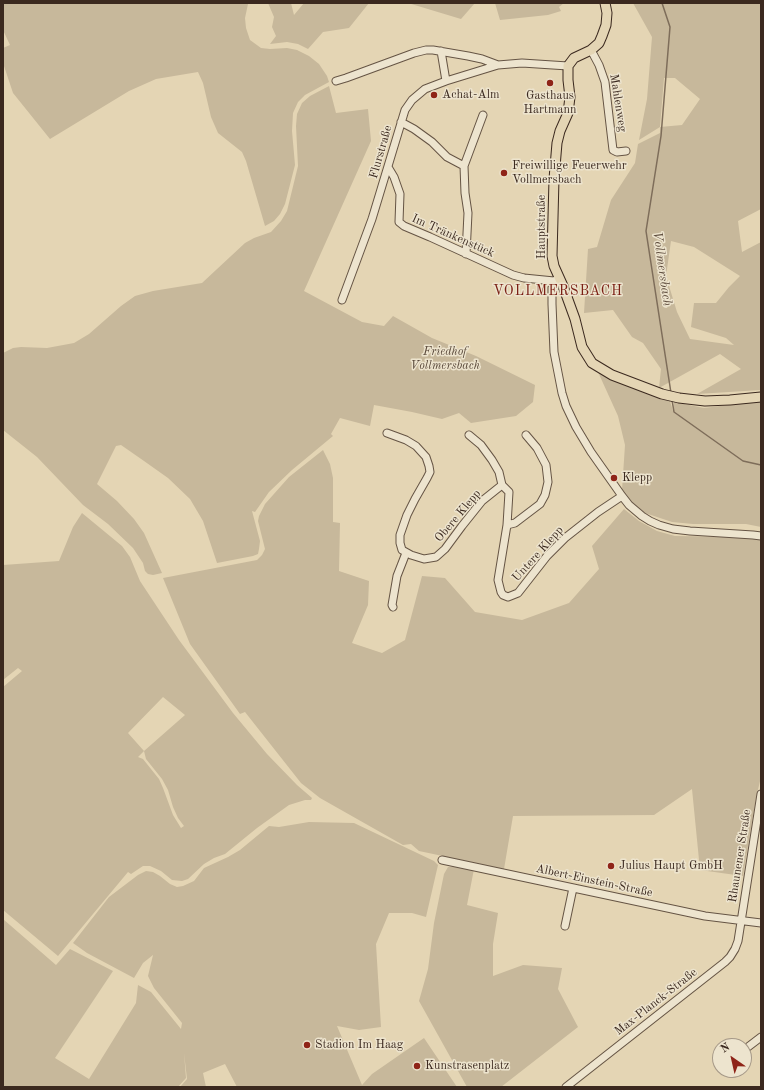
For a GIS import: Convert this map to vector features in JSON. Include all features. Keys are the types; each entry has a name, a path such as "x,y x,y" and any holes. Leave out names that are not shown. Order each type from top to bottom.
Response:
{"main road":[{"path":"568,66 574,58 590,50 599,43 606,25 607,13 605,3"},
{"name":"Hauptstraße","path":"557,279 552,256 553,194 557,143 560,131 568,113 570,97 568,66"},
{"path":"557,279 575,319 582,347 592,363 612,375 662,394 679,398 705,401 761,397"}],"street":[{"path":"336,81 426,50 468,56 498,65 522,63 568,66"},
{"name":"Mahlenweg","path":"590,50 599,65 605,82 613,150 617,152 626,151"},
{"path":"440,51 446,81"},
{"name":"Flurstraße","path":"342,300 372,219 405,110 412,100 425,89 498,65"},
{"path":"466,254 468,213 465,193 464,166 483,115"},
{"path":"401,122 432,142 448,157 464,166"},
{"name":"Im Tränkenstück","path":"388,167 394,177 400,194 399,222 404,226 513,275 524,278 557,279"},
{"name":"Hauptstraße","path":"557,279 552,288 554,352 562,393 576,428 622,496 632,508 642,516 659,525 673,529 690,531 761,536"},
{"path":"386,433 406,440 416,446 426,457 430,466 428,478 410,509 400,535 402,550 406,553 397,576 392,605 393,607"},
{"name":"Untere Klepp","path":"470,435 481,445 492,460 502,485 509,492 507,524 498,580 503,596 508,597 518,593 547,556 565,538 585,521 622,496"},
{"path":"507,524 515,523 540,504 545,495 548,482 546,465 537,448 526,435"},
{"name":"Obere Klepp","path":"406,553 424,559 436,557 445,548 482,501 502,485"},
{"name":"Rhaunener Straße","path":"741,921 761,794"},
{"name":"Albert-Einstein-Straße","path":"442,860 705,916 761,924"},
{"path":"565,926 573,888"},
{"name":"Max-Planck-Straße","path":"566,1087 725,962 735,949 738,941 741,921"},
{"path":"752,1044 761,1038"}],"green space":[{"path":"3,3 248,4 245,18 246,28 250,40 261,48 287,48 297,50 309,56 319,64 329,82 305,95 298,102 293,113 292,131 295,165 285,204 280,214 274,221 265,226 246,161 242,152 218,133 211,117 203,83 198,72 156,79 129,91 50,139 13,93 3,63 3,48 10,45 3,30"},
{"path":"268,3 291,3 294,15 304,3 369,3 349,28 323,32 308,49 298,44 287,42 270,44 276,36 272,27 274,17"},
{"path":"408,3 475,3 461,19"},
{"path":"495,3 564,3 559,7 561,11 548,15 500,20"},
{"path":"633,3 761,3 761,209 738,221 742,252 761,242 761,390 697,394 741,369 720,354 659,388 661,369 643,343 632,337 613,310 584,313 588,249 597,247 611,200 635,163 638,144 660,133 660,127 639,140 647,99 652,37","holes":["664,78 675,78 700,99 682,125 660,127","671,241 694,247 740,276 716,303 694,303 691,327 726,338 734,345 690,339 677,312 666,276"]},
{"name":"Friedhof Vollmersbach","path":"329,86 336,113 368,109 371,141 304,291 362,322 384,326 393,316 432,338 476,356 535,385 533,402 516,416 471,423 459,413 442,419 374,405 370,426 340,418 331,434 333,436 292,470 269,492 255,512 252,511 260,541 258,554 217,563 203,521 190,499 168,478 121,445 116,446 97,484 117,501 134,519 144,533 162,573 153,575 148,574 133,548 108,524 83,505 37,457 3,430 3,353 13,348 47,348 74,343 89,334 121,306 135,296 153,291 202,283 245,243 271,232 281,221 287,211 298,166 296,126 297,114 302,103 310,96"},
{"path":"598,372 615,381 670,401 673,411 674,402 704,408 761,401 761,527 746,524 693,524 672,522 645,513 633,504 622,490 625,445 618,416"},
{"path":"323,450 330,464 333,478 333,522 340,523 339,571 369,581 368,605 352,643 382,653 405,640 422,576 445,578 475,612 522,620 569,603 599,569 592,546 624,509 639,521 657,531 675,536 753,537 761,539 761,777 743,876 700,870 692,789 654,815 513,816 504,869 419,851 411,844 403,845 320,798 301,783 245,712 240,714 190,644 163,578 257,560 265,549 258,521 265,504 289,477"},
{"path":"82,513 122,546 130,557 140,581 179,640 233,713 267,754 312,798 311,800 305,800 289,805 225,854 204,864 188,879 182,881 172,880 161,871 150,866 143,866 131,874 128,872 58,956 3,910 3,687 22,671 18,668 3,680 3,565 59,561 73,527","holes":["163,697 185,715 144,751 128,733","144,751 146,759 162,779 168,790 173,807 184,826 181,828 173,815 159,779 143,759 138,757"]},
{"path":"309,822 354,823 434,861 438,865 426,917 412,913 389,913 376,944 381,1027 359,1030 337,1026 362,1085 372,1074 424,1038 457,1087 237,1087 225,1064 203,1073 206,1087 180,1087 187,1079 184,1053 186,1078 178,1087 3,1087 3,919 56,965 70,949 113,971 55,1058 89,1079 136,1003 138,985 151,992 181,1029 182,1023 154,988 148,976 153,955 143,963 134,978 87,953 73,943 109,897 138,875 146,871 153,872 177,887 183,886 194,881 204,868 240,850 269,826 279,827"},
{"path":"458,866 474,869 467,905 498,913 493,944 493,976 523,965 562,968 558,989 578,1027 501,1087 467,1087 419,1001 428,969 434,923 444,874 448,867"}],"waterway":[{"name":"Vollmersbach","path":"662,3 670,27 661,136 646,231 671,393"},
{"name":"Vollmersbach","path":"672,400 674,412 743,461 761,465"}],"place":[{"name":"Gasthaus Hartmann","path":"550,83"},
{"name":"Achat-Alm","path":"434,95"},
{"name":"Freiwillige Feuerwehr Vollmersbach","path":"504,173"},
{"name":"Klepp","path":"614,478"},
{"name":"Julius Haupt GmbH","path":"611,866"},
{"name":"Stadion Im Haag","path":"307,1045"},
{"name":"Kunstrasenplatz","path":"417,1066"}],"district":[{"name":"VOLLMERSBACH","path":"558,291"}]}
